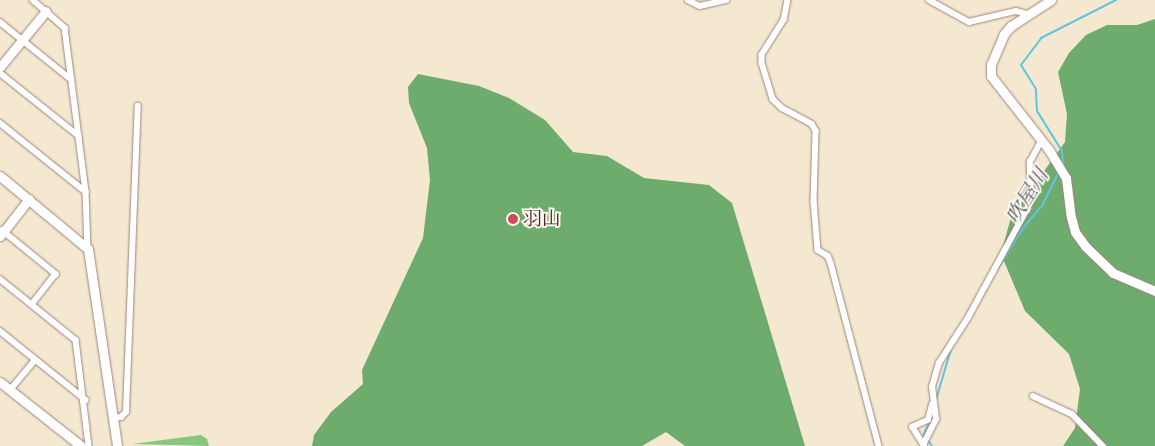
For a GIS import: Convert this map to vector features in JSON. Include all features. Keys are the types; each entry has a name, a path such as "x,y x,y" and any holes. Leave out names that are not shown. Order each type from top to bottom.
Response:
{"street":[{"path":"32,0 64,24 86,192 88,249 117,446"},
{"path":"688,0 700,6 726,0"},
{"path":"788,0 784,20 762,55 762,63 773,99 782,108 812,124 816,131 814,201 818,250 828,256 831,263 879,446"},
{"path":"929,0 968,22 1016,11 1027,14"},
{"path":"1051,0 1027,14 1004,34 990,71 1011,105 1041,141 1066,178 1071,218 1076,232 1085,246 1113,273 1155,291"},
{"path":"0,67 46,11"},
{"path":"0,22 72,80"},
{"path":"0,73 79,136"},
{"path":"112,418 121,417 126,412 138,106"},
{"path":"0,123 86,192"},
{"path":"924,445 936,419 932,388 939,363 969,316 997,258 1026,211 1031,200 1030,162 1041,141"},
{"path":"0,176 88,249"},
{"path":"29,199 1,232 56,274 32,305"},
{"path":"0,279 76,340 86,400 89,446"},
{"path":"0,331 86,400"},
{"path":"10,390 35,360"},
{"path":"0,382 81,446"},
{"path":"1033,396 1072,414 1103,446"},
{"path":"924,445 912,427 928,420 932,405"}],"green space":[{"path":"1155,19 1155,446 1063,446 1075,428 1080,389 1069,354 1025,311 1001,254 1011,217 1065,142 1067,114 1058,72 1069,53 1086,35 1107,25 1137,25"},
{"path":"418,74 479,86 509,98 545,120 573,152 607,156 644,178 709,185 732,203 805,446 685,446 666,432 642,446 312,446 314,435 331,412 363,384 362,370 423,238 430,180 427,148 409,103 408,87"},
{"path":"201,435 207,439 209,446 132,444"}],"waterway":[{"name":"吹屋川","path":"1063,165 1062,151 1037,111 1036,89 1021,65 1041,38 1116,0"},
{"name":"吹屋川","path":"997,270 1024,227 1043,204 1059,171"},
{"name":"吹屋川","path":"962,331 986,290"},
{"name":"吹屋川","path":"936,400 951,349"},
{"name":"吹屋川","path":"932,446 924,434 933,414"}],"place":[{"name":"羽山","path":"513,219"}]}
